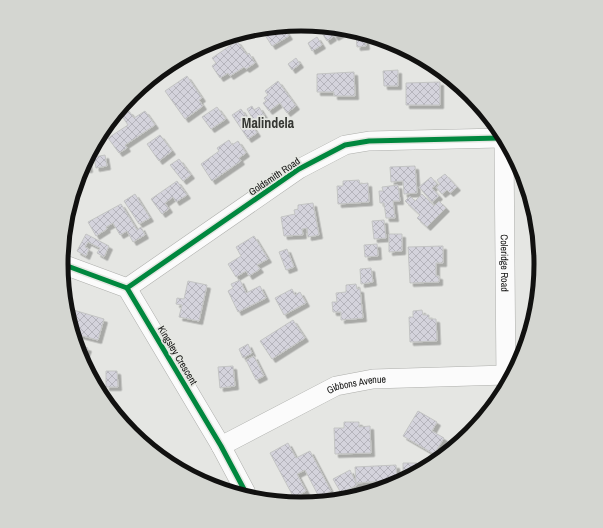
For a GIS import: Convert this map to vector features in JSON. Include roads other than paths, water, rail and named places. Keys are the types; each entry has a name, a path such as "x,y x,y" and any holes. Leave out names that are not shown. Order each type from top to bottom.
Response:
{"street":[{"name":"Goldsmith Road","path":"127,288 299,169 345,145 369,141 497,138"},
{"name":"Coleridge Road","path":"504,150 506,375"},
{"path":"68,266 127,288"},
{"name":"Kingsley Crescent","path":"127,288 221,446 244,490"},
{"name":"Gibbons Avenue","path":"221,446 336,386 373,379 504,378"}],"district":[{"name":"Malindela","path":"268,123"}]}
